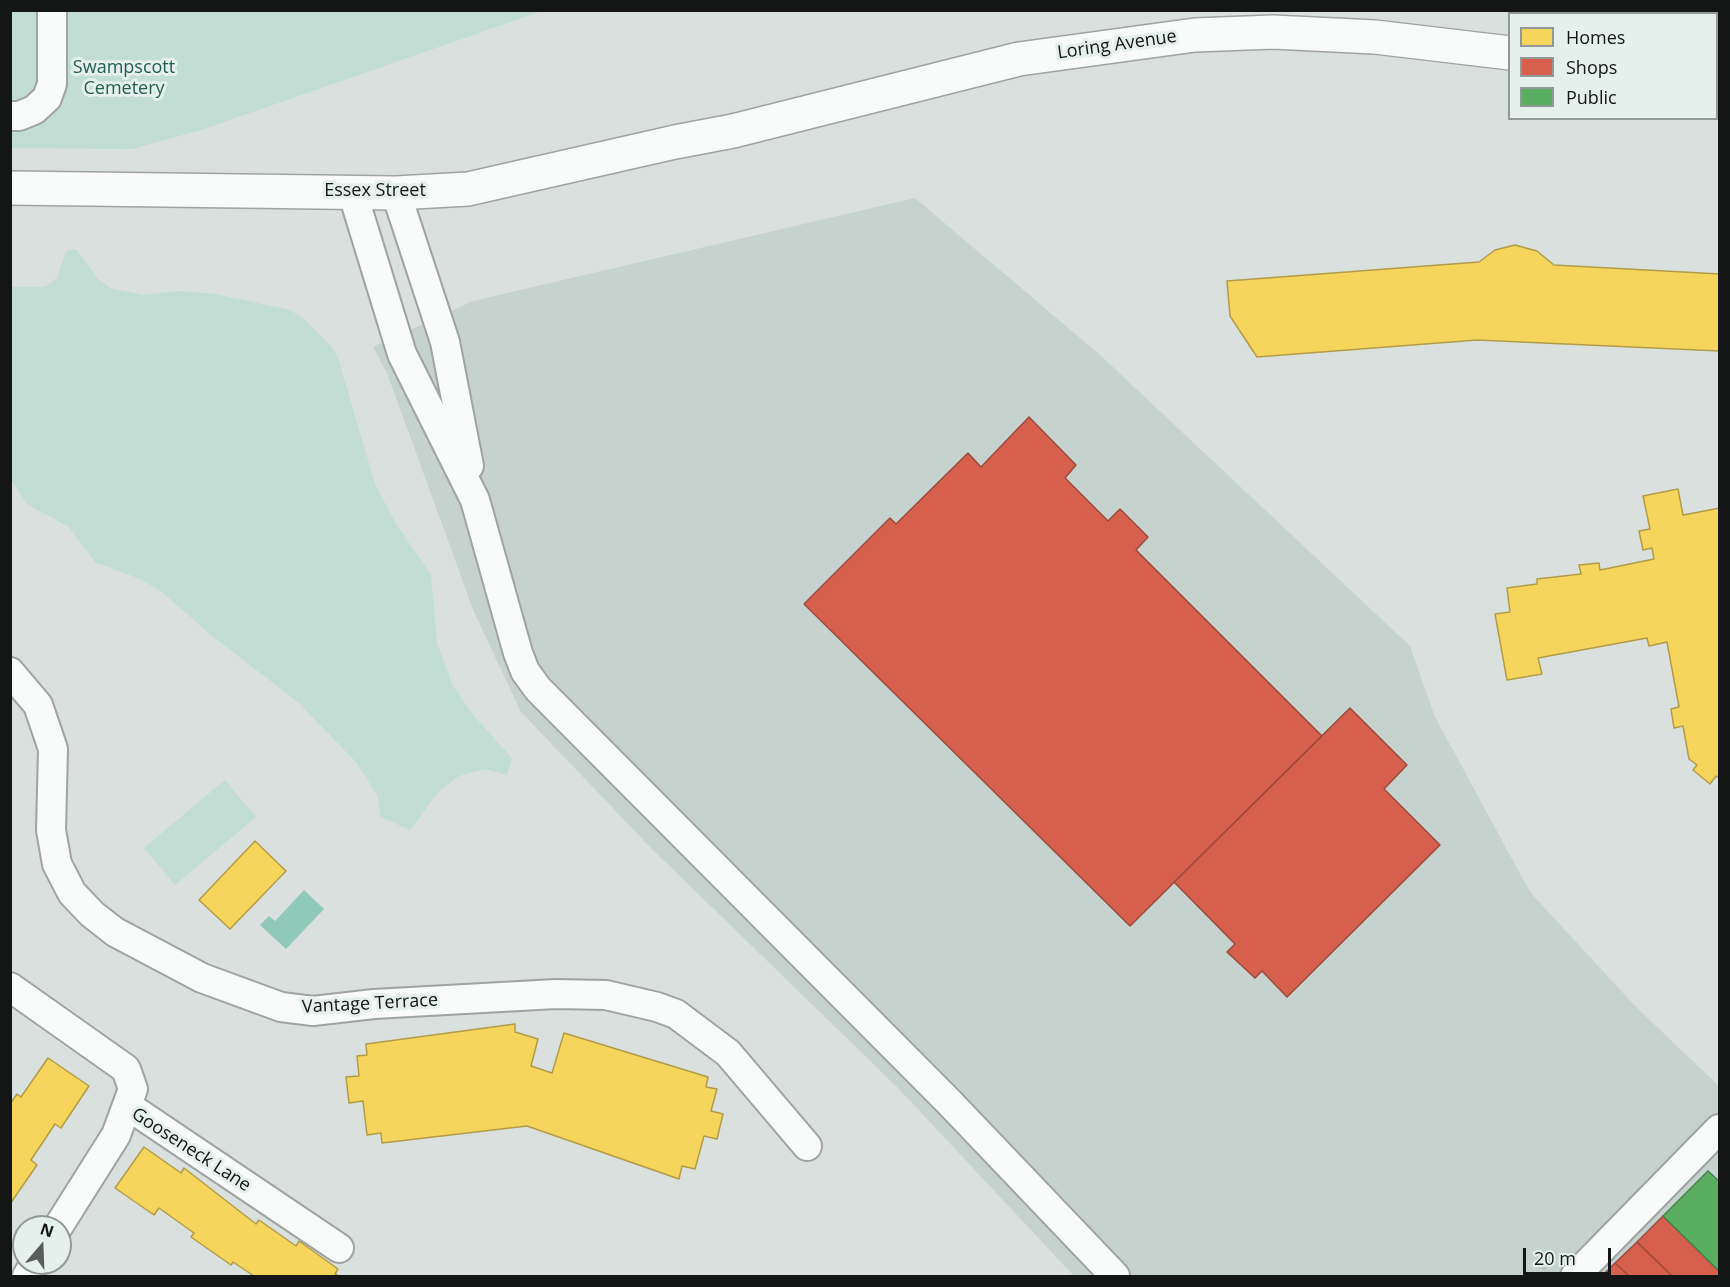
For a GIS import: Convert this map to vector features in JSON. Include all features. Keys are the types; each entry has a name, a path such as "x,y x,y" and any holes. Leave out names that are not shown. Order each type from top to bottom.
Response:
{"main road":[{"name":"Loring Avenue","path":"733,131 1019,59 1195,35 1273,33 1364,36 1508,53"},
{"name":"Essex Street","path":"10,188 396,193 468,189 733,131"}],"street":[{"path":"10,116 19,116 34,110 47,98 52,84 52,10"},
{"path":"352,191 402,354 475,500"},
{"path":"396,193 445,342 475,500 525,671 538,688 948,1101 1115,1276"},
{"name":"Vantage Terrace","path":"10,672 38,705 53,749 51,830 57,864 72,893 92,915 115,932 202,978 281,1007 313,1011 374,1004 556,994 606,995 657,1007 676,1014 728,1053 807,1146"},
{"path":"10,987 126,1069 133,1089 128,1106"},
{"name":"Gooseneck Lane","path":"66,1215 116,1135 128,1106 339,1248"},
{"path":"1575,1276 1719,1130"},
{"path":"1590,1276 1704,1159 1719,1159"}],"path":[{"path":"1534,1253 1549,1276"}],"shaded area":[{"path":"915,198 1099,354 1410,646 1435,717 1530,892 1636,1007 1719,1086 1719,1276 1074,1276 898,1088 652,849 521,712 474,612 387,373 373,347 473,301"},
{"path":"304,890 324,909 286,949 260,925 269,916 275,921"}],"green space":[{"name":"Swampscott Cemetery","path":"11,11 542,11 201,130 132,149 11,148"},
{"path":"76,249 98,279 110,288 143,295 179,291 215,294 290,310 304,319 331,346 338,358 375,484 396,524 431,575 437,643 453,686 473,715 512,758 507,775 485,769 459,776 439,791 410,830 381,817 377,795 356,762 299,703 211,635 162,592 140,579 95,562 69,527 27,504 11,479 11,287 44,287 57,278 66,251"},
{"path":"225,780 256,817 175,885 144,848"}],"building: Homes":[{"path":"1515,245 1537,251 1554,265 1720,274 1720,351 1477,340 1257,357 1230,316 1227,281 1479,262 1495,250"},
{"path":"1678,489 1683,515 1720,508 1720,779 1716,776 1710,784 1693,770 1697,765 1689,759 1683,726 1674,728 1671,709 1679,707 1667,642 1649,646 1647,638 1538,658 1542,674 1507,680 1495,614 1510,612 1507,588 1537,584 1537,579 1581,574 1579,565 1599,563 1600,570 1654,559 1652,548 1643,550 1639,531 1650,529 1643,496"},
{"path":"255,841 286,871 230,929 199,900"},
{"path":"515,1024 515,1032 538,1039 531,1066 552,1073 564,1033 708,1077 706,1087 717,1089 711,1111 723,1114 717,1139 704,1136 695,1169 682,1166 679,1179 527,1126 382,1143 381,1133 367,1135 363,1101 349,1103 346,1077 359,1076 357,1056 367,1055 366,1044"},
{"path":"48,1058 89,1086 61,1128 55,1124 31,1160 37,1165 10,1204 10,1104 17,1094 21,1097"},
{"path":"144,1147 181,1173 184,1168 256,1224 259,1220 296,1246 299,1241 338,1269 335,1274 339,1276 254,1276 233,1262 231,1265 191,1237 194,1233 159,1208 154,1215 115,1188"}],"building: Shops":[{"path":"1029,417 1076,465 1065,478 1108,521 1120,509 1148,537 1136,550 1322,736 1130,926 804,604 890,518 896,524 968,453 981,467"},
{"path":"1350,708 1407,765 1384,789 1440,845 1287,997 1262,971 1255,978 1227,952 1235,944 1174,882"},
{"path":"1663,1216 1720,1272 1720,1276 1672,1276 1637,1242"},
{"path":"1637,1242 1672,1276 1629,1276 1615,1263"},
{"path":"1615,1263 1629,1276 1602,1276"}],"building: Public":[{"path":"1708,1171 1720,1182 1720,1272 1663,1216"}]}
